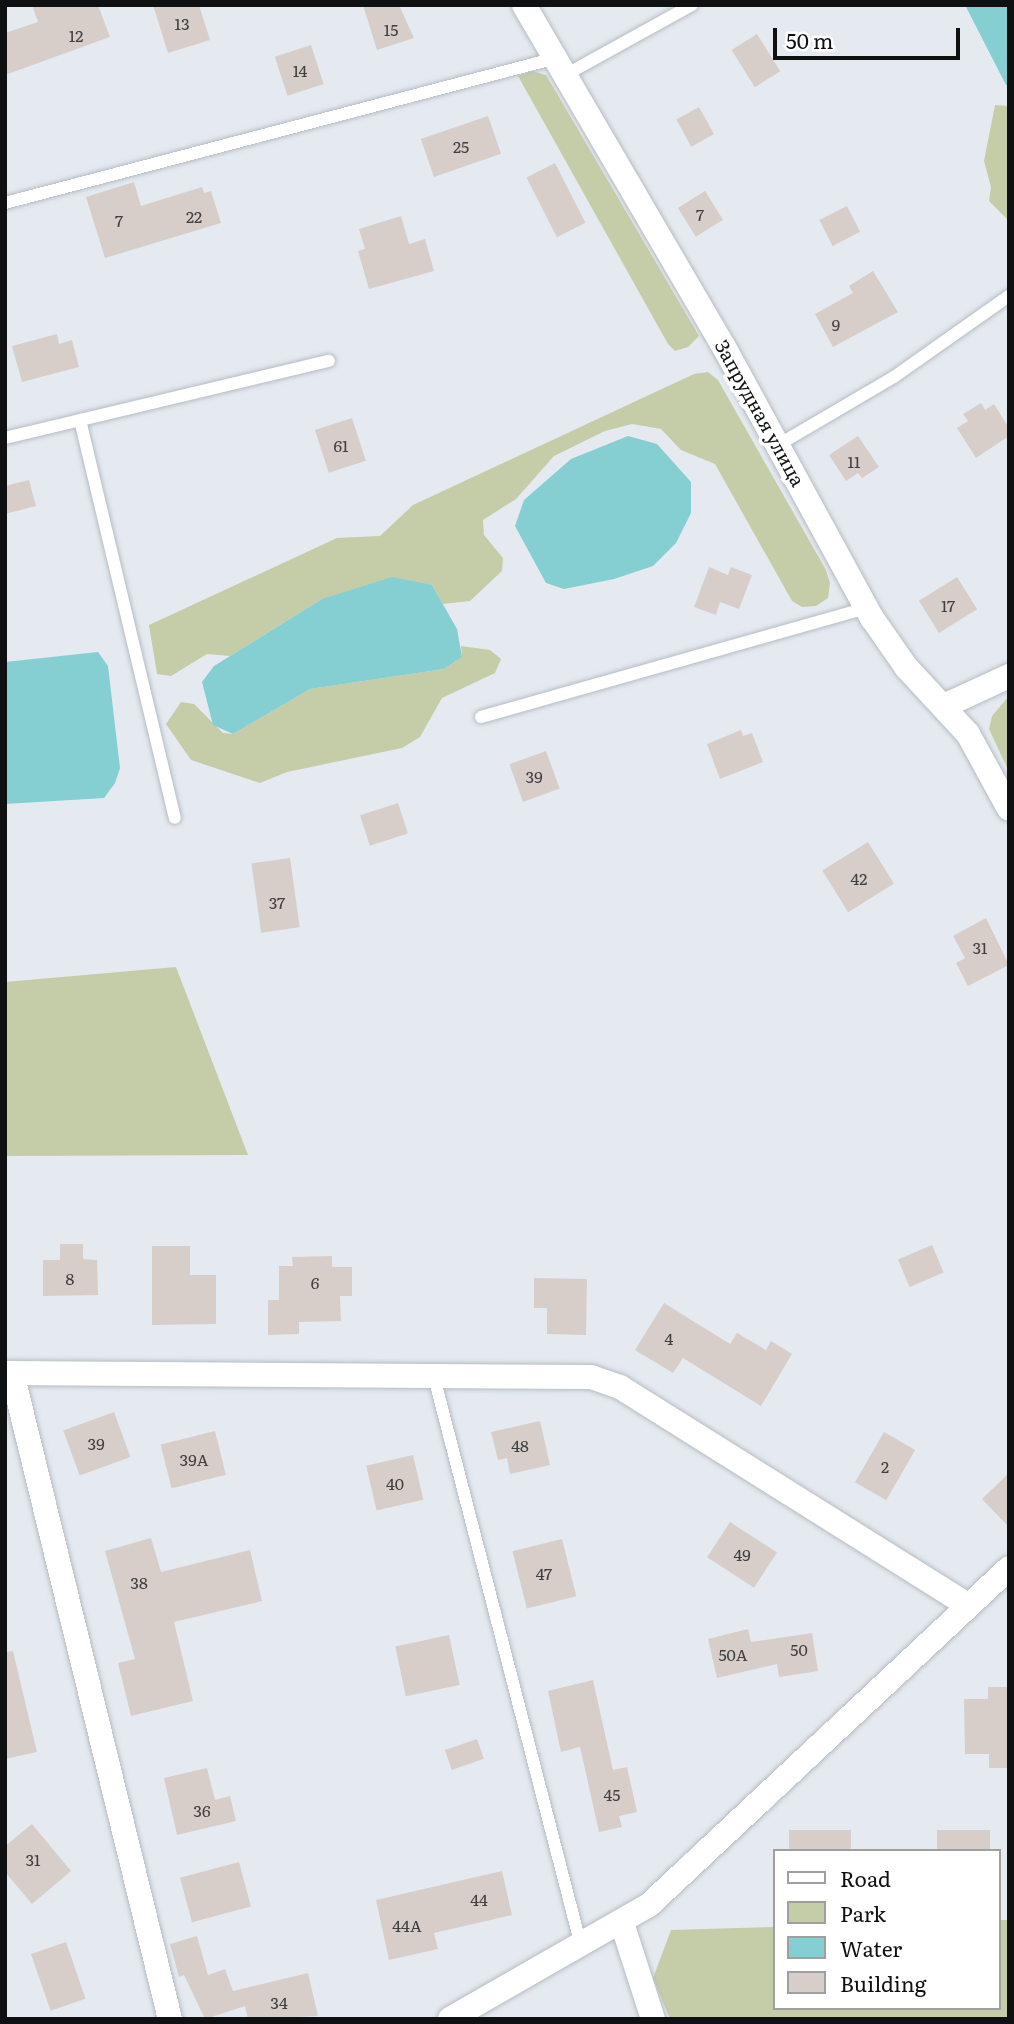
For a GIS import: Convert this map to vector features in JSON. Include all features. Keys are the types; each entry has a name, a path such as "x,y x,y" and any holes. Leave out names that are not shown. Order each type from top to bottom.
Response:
{"street":[{"name":"Запрудная улица","path":"524,5 778,445 867,608 906,667 968,734 1009,809"},
{"path":"944,706 1009,676"},
{"path":"170,2019 9,1373 591,1377 620,1387 967,1605"},
{"path":"450,2019 649,1906 1009,1568"},
{"path":"622,1923 653,2019"}],"lane":[{"path":"5,203 561,67 692,5"},
{"path":"778,445 894,377 1009,296"},
{"path":"5,438 329,361"},
{"path":"80,420 175,818"},
{"path":"481,718 867,608"},
{"path":"434,1377 581,1947"}],"green space":[{"path":"532,71 546,75 699,336 688,347 675,351 668,344 518,76"},
{"path":"995,105 1009,106 1009,221 989,201 991,187 984,161"},
{"path":"708,372 718,380 826,570 830,583 828,598 816,606 802,607 792,601 715,464 681,450 661,429 632,424 605,431 554,456 516,499 483,520 484,535 503,558 502,571 470,601 443,604 432,585 322,599 230,656 207,654 171,676 157,674 149,625 337,538 380,536 413,505 694,374"},
{"path":"461,646 490,650 501,659 495,673 442,698 420,737 402,748 287,772 260,783 191,760 166,724 181,702 194,704 223,733 233,734 310,689 444,669 462,657"},
{"path":"1009,696 1009,772 989,729 992,716"},
{"path":"176,967 248,1155 5,1156 5,982"},
{"path":"1000,1920 1009,1920 1009,2019 670,2019 653,1978 671,1930 772,1927 772,2010 1000,2010"}],"water":[{"path":"965,5 1009,5 1009,87 1006,85"},
{"path":"628,436 657,444 691,482 691,513 676,543 653,566 614,579 564,589 546,583 515,526 524,500 571,459"},
{"path":"392,577 432,585 457,629 462,657 444,669 310,689 233,734 213,725 202,682 214,666 322,599"},
{"path":"98,652 108,666 120,768 115,783 104,798 5,804 5,662"}],"building":[{"path":"32,5 98,5 110,37 5,75 5,33 38,22"},
{"path":"153,5 199,5 210,40 168,53"},
{"path":"363,5 399,5 414,38 377,50"},
{"path":"757,34 780,71 755,87 732,50"},
{"path":"311,45 324,84 288,96 275,57"},
{"path":"699,107 714,134 691,147 676,120"},
{"path":"488,116 501,154 434,177 421,139"},
{"path":"555,163 585,223 557,237 526,178"},
{"path":"134,182 141,206 202,187 204,193 211,191 221,223 105,258 86,197"},
{"path":"705,191 723,220 696,237 678,208"},
{"path":"847,206 860,232 833,246 819,220"},
{"path":"401,216 409,244 425,239 434,271 369,289 358,251 365,249 359,229"},
{"path":"873,271 898,312 833,347 815,314 853,293 849,286"},
{"path":"57,334 59,344 72,340 79,367 22,382 12,346"},
{"path":"981,403 985,410 994,404 1009,428 1009,436 976,458 957,428 968,421 963,414"},
{"path":"352,418 366,461 329,473 315,430"},
{"path":"858,436 879,467 862,478 858,473 846,481 829,455"},
{"path":"29,480 36,506 5,514 5,486"},
{"path":"709,567 728,575 731,567 752,575 739,609 720,602 716,615 694,607"},
{"path":"957,577 977,609 939,633 919,601"},
{"path":"741,730 743,736 752,733 763,762 720,779 707,744"},
{"path":"546,751 560,789 523,802 509,764"},
{"path":"398,803 408,833 370,846 360,815"},
{"path":"868,842 894,884 848,912 822,871"},
{"path":"290,858 300,927 261,933 251,863"},
{"path":"986,918 1009,965 968,986 956,963 965,958 953,936"},
{"path":"60,1244 83,1244 83,1259 97,1260 98,1295 43,1296 43,1260 60,1260"},
{"path":"932,1245 944,1273 910,1287 898,1259"},
{"path":"152,1246 190,1246 190,1275 216,1275 216,1324 152,1325"},
{"path":"332,1256 332,1267 352,1267 352,1296 340,1296 341,1321 299,1322 299,1334 268,1335 268,1300 279,1300 279,1266 293,1266 292,1257"},
{"path":"534,1278 587,1279 586,1335 547,1334 547,1308 534,1308"},
{"path":"664,1303 730,1344 737,1333 766,1350 771,1341 792,1354 761,1406 683,1358 673,1373 635,1350"},
{"path":"114,1412 130,1457 80,1476 63,1430"},
{"path":"540,1421 550,1465 510,1474 507,1458 498,1460 491,1432"},
{"path":"215,1431 226,1475 172,1488 161,1445"},
{"path":"884,1432 915,1450 886,1500 855,1482"},
{"path":"413,1455 423,1500 377,1511 366,1466"},
{"path":"1009,1473 1009,1527 982,1499"},
{"path":"730,1522 777,1552 754,1588 707,1557"},
{"path":"151,1538 161,1572 250,1550 262,1601 174,1622 193,1701 131,1716 118,1663 135,1659 105,1551"},
{"path":"562,1539 576,1596 527,1609 513,1551"},
{"path":"748,1629 751,1642 812,1633 818,1671 779,1677 777,1664 717,1678 708,1639"},
{"path":"449,1635 460,1685 406,1696 395,1646"},
{"path":"13,1651 37,1752 5,1759 5,1652"},
{"path":"593,1680 613,1770 627,1767 637,1812 619,1816 622,1827 599,1832 580,1747 561,1752 548,1691"},
{"path":"988,1687 1009,1687 1009,1768 989,1768 989,1754 965,1754 964,1699 988,1699"},
{"path":"477,1739 484,1759 452,1770 445,1750"},
{"path":"207,1768 215,1800 230,1796 236,1821 177,1835 164,1778"},
{"path":"32,1824 71,1871 32,1904 5,1872 5,1846"},
{"path":"789,1830 851,1830 851,1849 789,1849"},
{"path":"937,1830 990,1830 990,1849 937,1849"},
{"path":"239,1862 251,1906 192,1922 180,1878"},
{"path":"502,1871 512,1915 434,1933 438,1949 389,1960 376,1900"},
{"path":"197,1936 208,1975 225,1969 233,1991 308,1973 318,2016 248,2019 245,2006 205,2019 184,1975 179,1977 170,1944"},
{"path":"66,1942 86,1999 51,2011 31,1954"}]}
